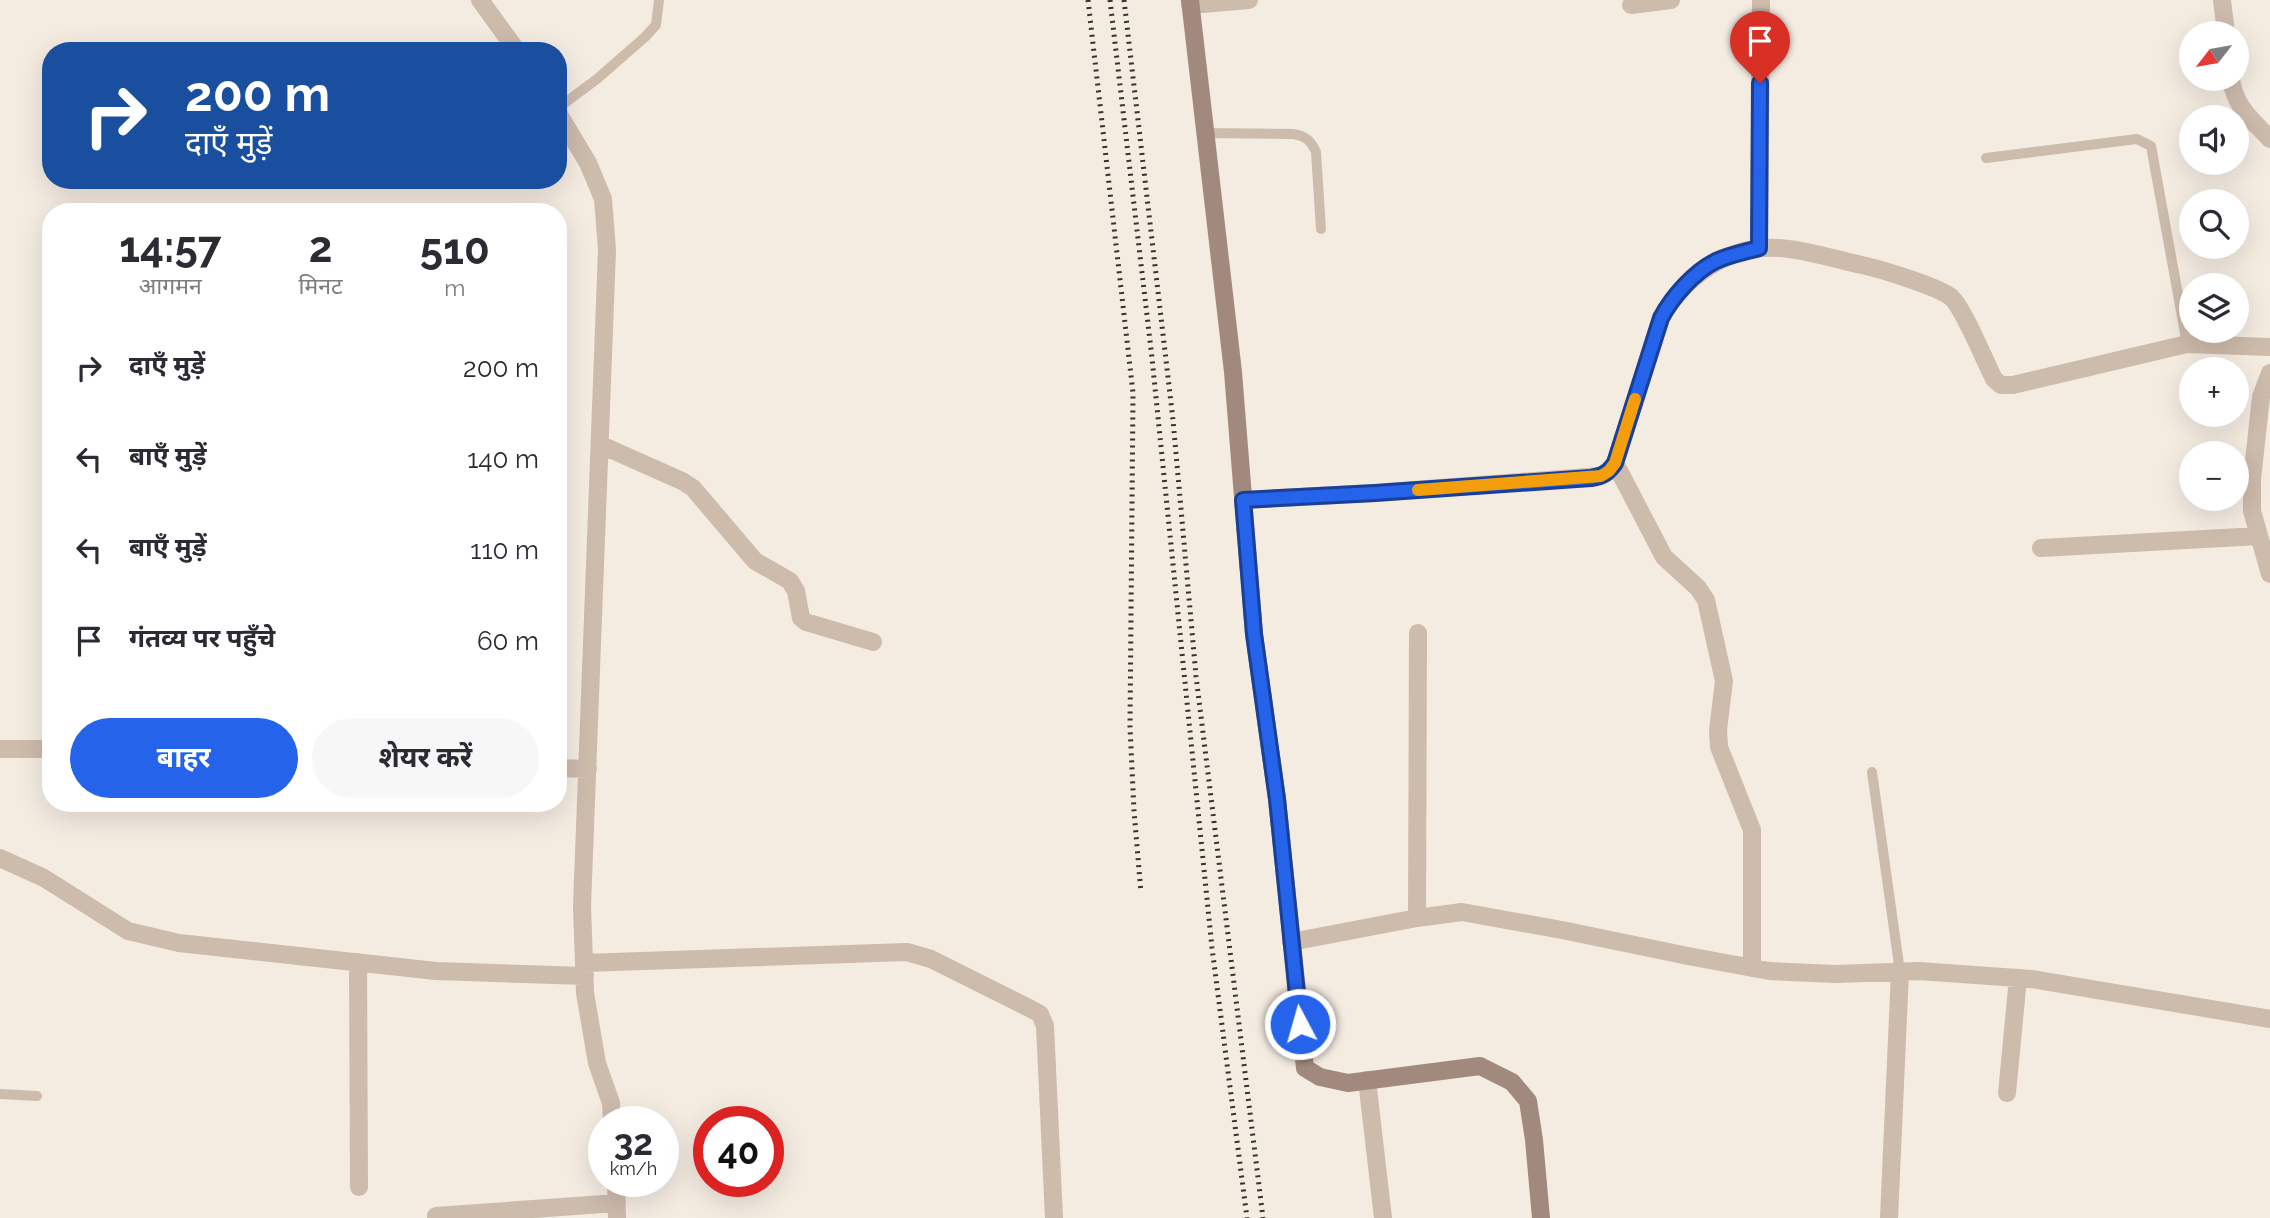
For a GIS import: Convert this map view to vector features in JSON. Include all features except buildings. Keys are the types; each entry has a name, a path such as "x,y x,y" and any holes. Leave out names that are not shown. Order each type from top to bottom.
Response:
{"street":[{"path":"480,0 510,42"},
{"path":"1249,0 1190,3 1233,372 1254,634 1277,799 1305,1068 1320,1077 1348,1083 1480,1066 1512,1082 1528,1101 1541,1218"},
{"path":"1631,5 1671,0"},
{"path":"1759,248 1761,0"},
{"path":"2221,0 2224,21"},
{"path":"2234,91 2236,101 2245,113 2270,139"},
{"path":"567,127 588,163 603,199 607,250 582,906 585,993 597,1063 611,1106"},
{"path":"1243,500 1601,476 1615,463 1666,308 1701,271 1723,258 1759,248 1779,247 1877,268 1945,294 1957,305 1994,379 2001,385 2013,385 2187,344 2270,347"},
{"path":"2270,373 2261,397 2252,479 2252,511 2270,574"},
{"path":"601,445 693,488 755,561 790,581 796,591 801,618 806,622 873,642"},
{"path":"1615,463 1664,557 1698,588 1706,600 1724,681 1718,730 1719,747 1752,830 1752,968"},
{"path":"2041,548 2259,536"},
{"path":"1417,918 1418,633"},
{"path":"0,749 42,749"},
{"path":"567,768 588,769"},
{"path":"0,859 44,878 128,931 149,937 179,943 436,971 585,970 907,952 931,959 1040,1014 1045,1026 1054,1218"},
{"path":"1291,942 1462,912 1769,971 1836,974 1919,971 2018,978 2270,1019"},
{"path":"358,962 359,1187"},
{"path":"1889,1218 1900,972"},
{"path":"2007,1093 2018,978"},
{"path":"1367,1080 1383,1218"},
{"path":"436,1216 617,1210"}],"lane":[{"path":"567,104 656,25 659,0"},
{"path":"1205,133 1293,134 1303,136 1311,142 1316,152 1321,229"},
{"path":"1986,158 2137,139 2151,146 2187,344"},
{"path":"1872,772 1900,972"},
{"path":"0,1094 37,1096"}],"railway":[{"path":"1088,0 1133,393 1130,727 1141,893"},
{"path":"1110,0 1152,358 1212,948 1247,1218"},
{"path":"1124,0 1173,420 1196,676 1263,1218"}],"slow traffic":[{"path":"1418,490 1601,476 1615,463 1635,399"}],"route":[{"path":"1300,1024 1277,799 1254,634 1243,500 1591,478 1609,471 1615,463 1666,308 1701,271 1716,261 1759,248 1760,83"}]}
